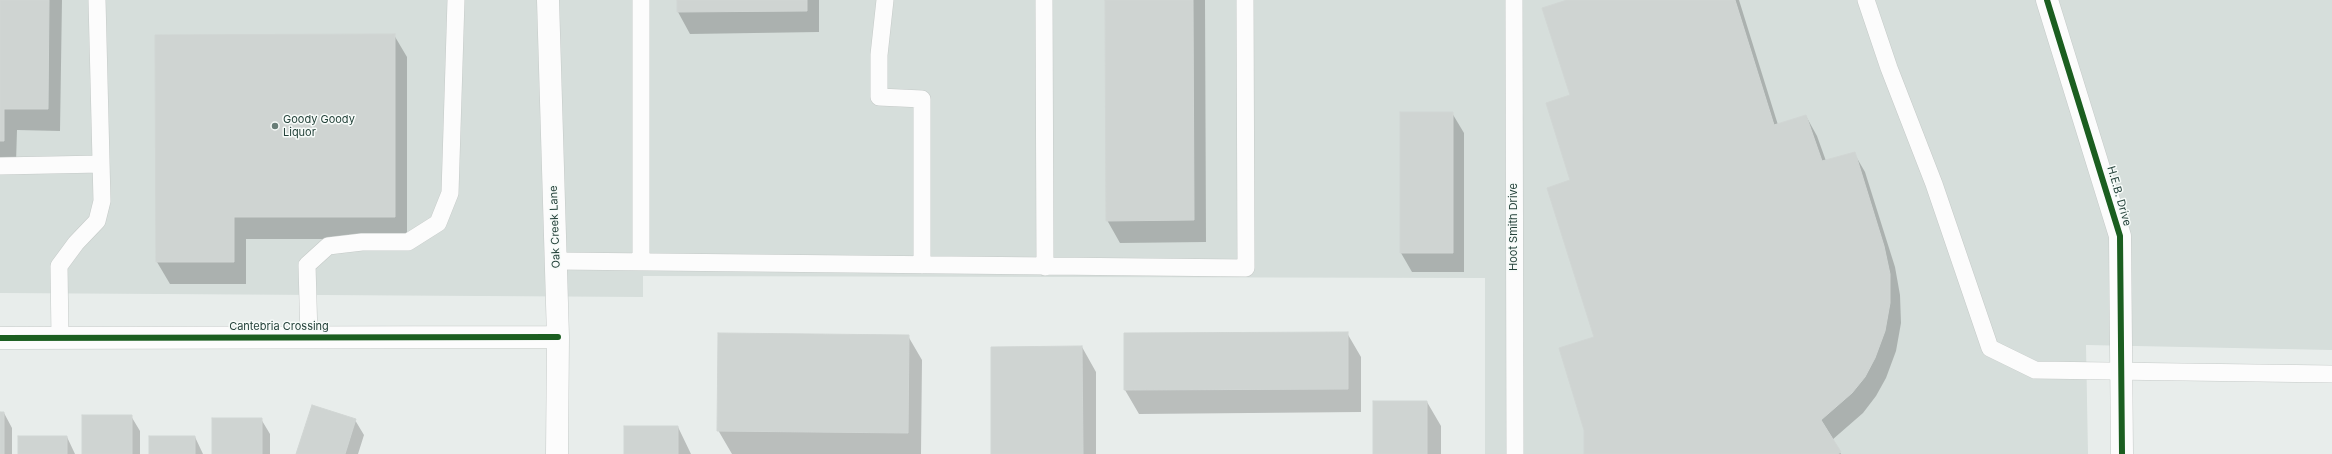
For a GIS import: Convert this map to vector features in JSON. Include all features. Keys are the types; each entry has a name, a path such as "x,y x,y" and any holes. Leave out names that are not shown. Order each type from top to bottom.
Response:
{"street":[{"name":"Oak Creek Lane","path":"548,0 558,337 557,454"},
{"name":"H.E.B. Drive","path":"2047,0 2120,236 2122,454"},
{"name":"Cantebria Crossing","path":"0,338 558,337"}],"lane":[{"path":"60,338 59,266 76,243 97,221 102,201 97,0"},
{"path":"309,337 307,265 328,246 362,242 408,242 438,223 450,193 456,0"},
{"path":"641,0 641,262"},
{"path":"886,0 879,55 880,97 922,99 922,265"},
{"path":"1044,0 1045,267"},
{"path":"556,261 1246,268 1245,0"},
{"name":"Hoot Smith Drive","path":"1514,0 1515,454"},
{"path":"1866,0 1889,68 1934,184 1990,348 2035,370 2122,373 2332,374"},
{"path":"0,166 102,164"}],"shaded area":[{"path":"0,0 2332,0 2332,350 2086,345 2088,454 1485,454 1485,278 643,276 643,297 0,293"}],"building":[{"path":"0,0 49,0 48,109 4,109 4,141 0,141"},
{"path":"677,0 807,0 807,11 677,12"},
{"path":"1105,0 1193,0 1194,220 1106,221"},
{"path":"1567,0 1735,0 1774,125 1806,115 1822,161 1855,152 1884,246 1890,274 1890,303 1885,331 1875,358 1865,377 1852,393 1821,420 1841,452 1838,454 1584,454 1584,430 1559,348 1594,337 1547,188 1570,180 1546,103 1570,95 1542,8"},
{"name":"Goody Goody Liquor","path":"395,34 395,217 234,217 234,262 156,262 155,35"},
{"path":"1400,112 1453,112 1453,253 1400,253"},
{"path":"1348,332 1348,389 1124,390 1124,333"},
{"path":"718,333 909,335 908,433 717,431"},
{"path":"1082,346 1083,454 991,454 991,347"},
{"path":"1373,401 1427,401 1427,454 1373,454"},
{"path":"312,405 356,419 345,454 296,454"},
{"path":"0,412 4,412 4,454 0,454"},
{"path":"82,415 132,415 132,454 82,454"},
{"path":"212,418 262,418 262,454 212,454"},
{"path":"624,426 678,426 678,454 624,454"},
{"path":"18,436 67,436 67,454 18,454"},
{"path":"149,436 195,436 195,454 149,454"}],"cycle path":[{"path":"2047,0 2120,236 2122,454"},
{"path":"0,338 558,337"}],"place":[{"name":"Goody Goody Liquor","path":"275,126"}]}
